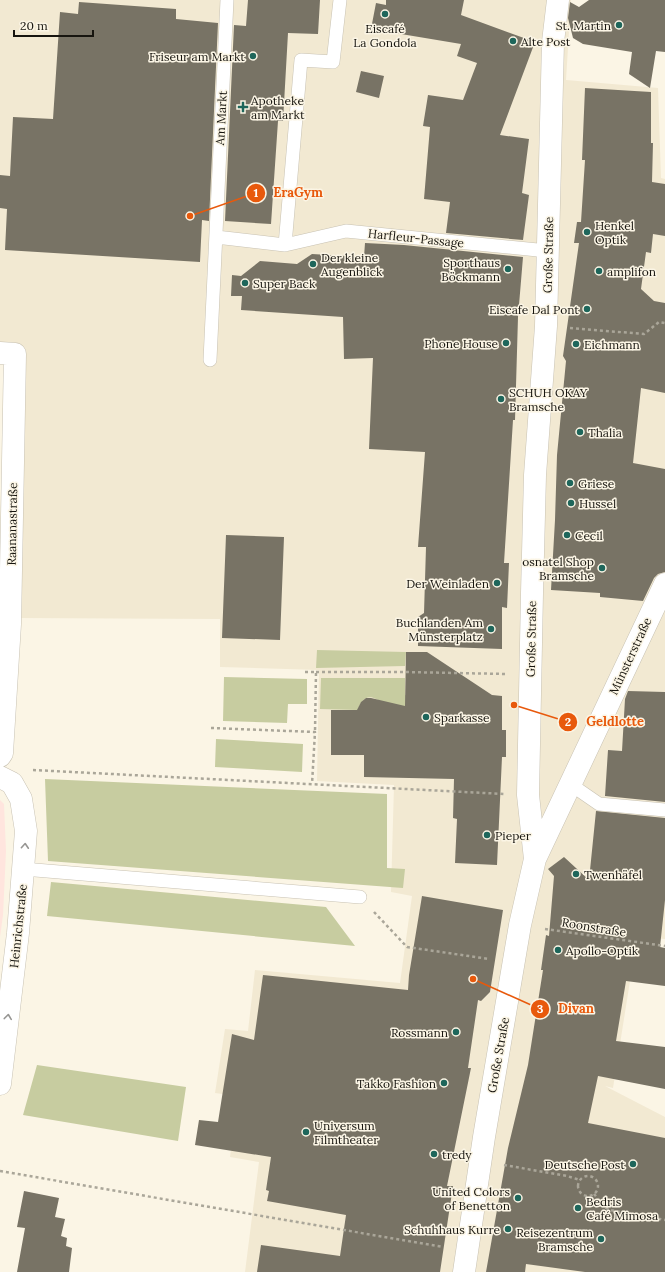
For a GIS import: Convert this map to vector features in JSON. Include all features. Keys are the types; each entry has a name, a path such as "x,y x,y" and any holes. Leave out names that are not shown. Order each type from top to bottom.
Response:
{"street":[{"name":"Große Straße","path":"464,1272 480,1161 520,925 535,859 528,795 535,475 546,326 553,42 558,0"},
{"name":"Raananastraße","path":"0,353 15,354 10,624 2,754 0,756"},
{"name":"Münsterstraße","path":"535,859 665,584"},
{"name":"Heinrichstraße","path":"0,1084 17,940 26,830 22,799 6,780"}],"lane":[{"name":"Am Markt","path":"216,237 227,0"},
{"path":"285,245 301,60 333,62 340,0"},
{"name":"Harfleur-Passage","path":"216,237 285,245 346,230 548,251"},
{"path":"210,360 216,237"},
{"path":"570,784 599,804 665,810"},
{"path":"23,869 360,897"}],"path":[{"path":"546,326 644,334 659,322 665,323"},
{"path":"305,672 531,674"},
{"path":"312,784 316,672"},
{"path":"211,728 314,732"},
{"path":"6,780 35,770 528,795"},
{"path":"360,897 406,947 514,962"},
{"name":"Roonstraße","path":"520,925 665,946"},
{"path":"480,1161 567,1176 580,1180"},
{"path":"0,1171 467,1251"},
{"path":"586,1176 596,1179 599,1185 597,1192 588,1196 582,1194 578,1185 580,1180 586,1176"},
{"path":"594,1194 606,1208 610,1210 665,1220"}],"shaded area":[{"path":"0,0 571,0 566,80 658,88 661,178 665,179 665,939 637,937 613,1088 605,1086 665,1117 665,1272 245,1272 259,1162 230,1157 238,1096 215,1093 225,1029 248,1031 255,970 400,983 412,896 391,892 394,785 317,781 319,670 220,667 220,619 16,618 19,347 0,345"},
{"path":"0,800 4,804 6,851 3,915 0,937"}],"green space":[{"path":"317,650 406,652 405,666 316,668"},
{"path":"224,677 307,679 307,704 288,704 287,723 223,721"},
{"path":"321,678 405,678 405,695 410,696 409,709 384,704 377,699 370,697 362,701 358,710 320,709"},
{"path":"216,739 303,744 302,772 215,767"},
{"path":"45,779 387,794 387,868 405,869 403,888 48,861"},
{"path":"51,882 326,907 355,946 47,916"},
{"path":"37,1065 186,1087 178,1141 23,1115"}],"building":[{"path":"248,0 320,0 318,34 288,33 283,121 278,121 271,224 225,221 234,25 246,26"},
{"path":"386,0 464,0 461,15 535,42 500,135 529,139 522,193 529,195 523,240 446,233 450,202 424,199 430,127 423,126 428,95 463,100 477,63 457,56 461,44 371,29 376,3 386,5"},
{"name":"St. Martin","path":"589,0 665,0 665,52 656,51 650,88 629,74 632,52 583,44 573,38 568,18 570,2 579,7"},
{"path":"79,2 176,9 176,19 218,23 209,221 202,220 200,262 5,250 7,209 0,208 0,175 10,176 13,117 53,119 60,12 78,14"},
{"path":"361,71 384,76 379,98 356,92"},
{"path":"585,88 651,92 651,143 653,143 652,182 665,184 665,236 653,234 651,253 646,252 641,289 654,301 665,303 665,393 641,388 633,463 665,469 665,572 658,574 654,578 643,601 600,597 600,593 551,590 557,455 566,361 563,356 579,243 574,243 577,222 581,222 585,160 582,160"},
{"path":"365,243 404,245 523,257 518,317 515,420 513,420 504,563 509,563 507,608 502,607 502,649 418,646 418,617 424,613 426,547 418,547 425,452 369,449 373,358 344,359 343,317 241,310 242,296 231,296 232,275 241,276 260,261 297,264 312,254 364,257"},
{"path":"226,535 284,537 280,640 222,638"},
{"name":"Sparkasse","path":"406,652 427,652 492,695 502,696 502,730 506,730 506,757 502,757 497,865 455,863 457,819 453,818 454,779 364,777 364,755 331,755 331,710 357,710 361,702 366,698 405,706"},
{"path":"628,691 665,692 665,802 605,796 608,750 622,751 625,699"},
{"path":"596,811 665,818 665,900 660,947 665,948 665,986 626,981 616,1041 665,1047 665,1089 598,1076 588,1123 665,1138 665,1272 585,1272 526,1264 525,1272 486,1272 508,1148 528,1065 543,970 541,970 546,935 549,936 554,876 548,869 564,857 589,880"},
{"path":"422,896 503,910 490,992 481,1001 478,1000 468,1068 471,1068 447,1186 453,1186 440,1272 257,1272 261,1245 340,1256 346,1215 267,1201 269,1191 266,1190 271,1157 195,1145 199,1120 218,1122 232,1034 254,1040 263,975 408,990 409,975"},
{"path":"24,1191 59,1198 55,1217 65,1219 61,1236 67,1238 66,1246 72,1248 69,1272 17,1272 25,1228 17,1227"}],"place":[{"name":"Eiscafé La Gondola","path":"385,14"},
{"name":"St. Martin","path":"619,25"},
{"name":"Alte Post","path":"513,41"},
{"name":"Friseur am Markt","path":"253,56"},
{"name":"Apotheke am Markt","path":"243,107"},
{"name":"EraGym","path":"190,216"},
{"name":"Henkel Optik","path":"587,232"},
{"name":"Der kleine Augenblick","path":"313,264"},
{"name":"Sporthaus Böckmann","path":"508,269"},
{"name":"amplifon","path":"599,271"},
{"name":"Super Back","path":"245,283"},
{"name":"Eiscafe Dal Pont","path":"587,309"},
{"name":"Phone House","path":"506,343"},
{"name":"Eichmann","path":"576,344"},
{"name":"SCHUH OKAY Bramsche","path":"501,399"},
{"name":"Thalia","path":"580,432"},
{"name":"Griese","path":"570,483"},
{"name":"Hussel","path":"571,503"},
{"name":"Cecil","path":"567,535"},
{"name":"osnatel Shop Bramsche","path":"602,568"},
{"name":"Der Weinladen","path":"497,583"},
{"name":"Buchlanden Am Münsterplatz","path":"491,629"},
{"name":"Geldlotte","path":"514,705"},
{"name":"Sparkasse","path":"426,717"},
{"name":"Pieper","path":"487,835"},
{"name":"Twenhäfel","path":"576,874"},
{"name":"Apollo-Optik","path":"558,950"},
{"name":"Divan","path":"473,979"},
{"name":"Rossmann","path":"456,1032"},
{"name":"Takko Fashion","path":"444,1083"},
{"name":"Universum Filmtheater","path":"306,1132"},
{"name":"tredy","path":"434,1154"},
{"name":"Deutsche Post","path":"633,1164"},
{"name":"United Colors of Benetton","path":"518,1198"},
{"name":"Bedris Café Mimosa","path":"578,1208"},
{"name":"Schuhhaus Kurre","path":"508,1229"},
{"name":"Reisezentrum Bramsche","path":"601,1239"}]}
